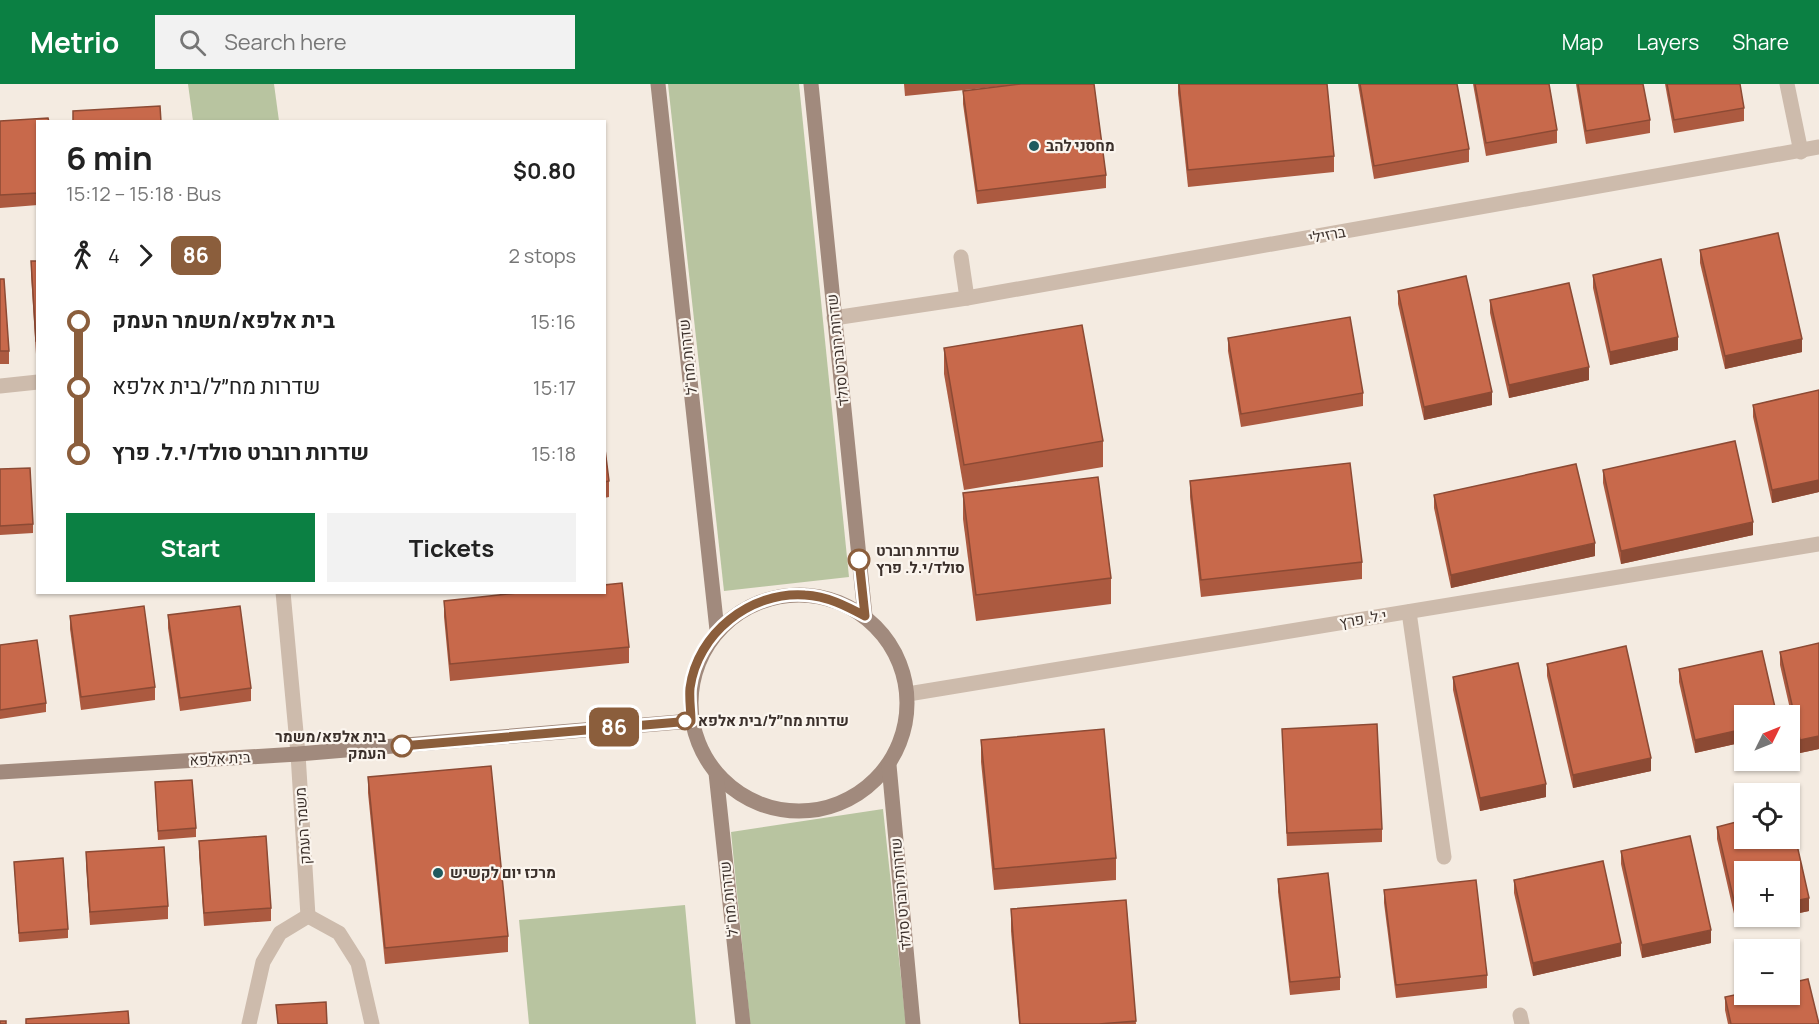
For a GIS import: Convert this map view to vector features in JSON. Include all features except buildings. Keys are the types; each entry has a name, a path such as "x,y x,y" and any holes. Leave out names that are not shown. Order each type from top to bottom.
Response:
{"street":[{"name":"שדרות מח\"ל","path":"658,84 717,630"},
{"name":"שדרות רוברט סולד","path":"811,84 865,616"},
{"path":"1787,84 1801,152"},
{"name":"ברזילי","path":"834,318 967,298 1819,147"},
{"path":"962,257 967,298"},
{"path":"0,386 36,382"},
{"name":"י.ל. פרץ","path":"908,694 1819,544"},
{"name":"משמר העמק","path":"283,594 298,754 308,916"},
{"path":"804,594 836,601 865,616 886,638 896,656 908,694 904,731 889,765 866,789 838,805 805,812 772,809 741,796 716,773 700,748 691,721 690,688 700,657 717,630 742,610 772,597 804,594"},
{"path":"1409,612 1444,857"},
{"name":"בית אלפא","path":"0,772 298,754 691,721"},
{"name":"שדרות רוברט סולד","path":"889,765 913,1024"},
{"name":"שדרות מח\"ל","path":"716,773 743,1024"},
{"path":"249,1024 263,962 280,933 308,916 339,933 358,963 372,1024"}],"green space":[{"path":"188,84 274,84 279,120 193,120"},
{"path":"668,84 799,84 849,577 724,591"},
{"path":"883,809 906,1024 750,1024 731,832"},
{"path":"685,905 696,1024 529,1024 519,920"}],"bus line":[{"name":"86","path":"402,746 691,721 690,688 700,657 717,630 742,610 772,597 804,594 836,601 865,616 859,560"}],"place":[{"name":"מחסני להב","path":"1034,146"},
{"name":"שדרות רוברט סולד/י.ל. פרץ","path":"859,560"},
{"name":"שדרות מח״ל/בית אלפא","path":"685,721"},
{"name":"בית אלפא/משמר העמק","path":"402,746"},
{"name":"מרכז יום לקשיש","path":"438,873"}]}
